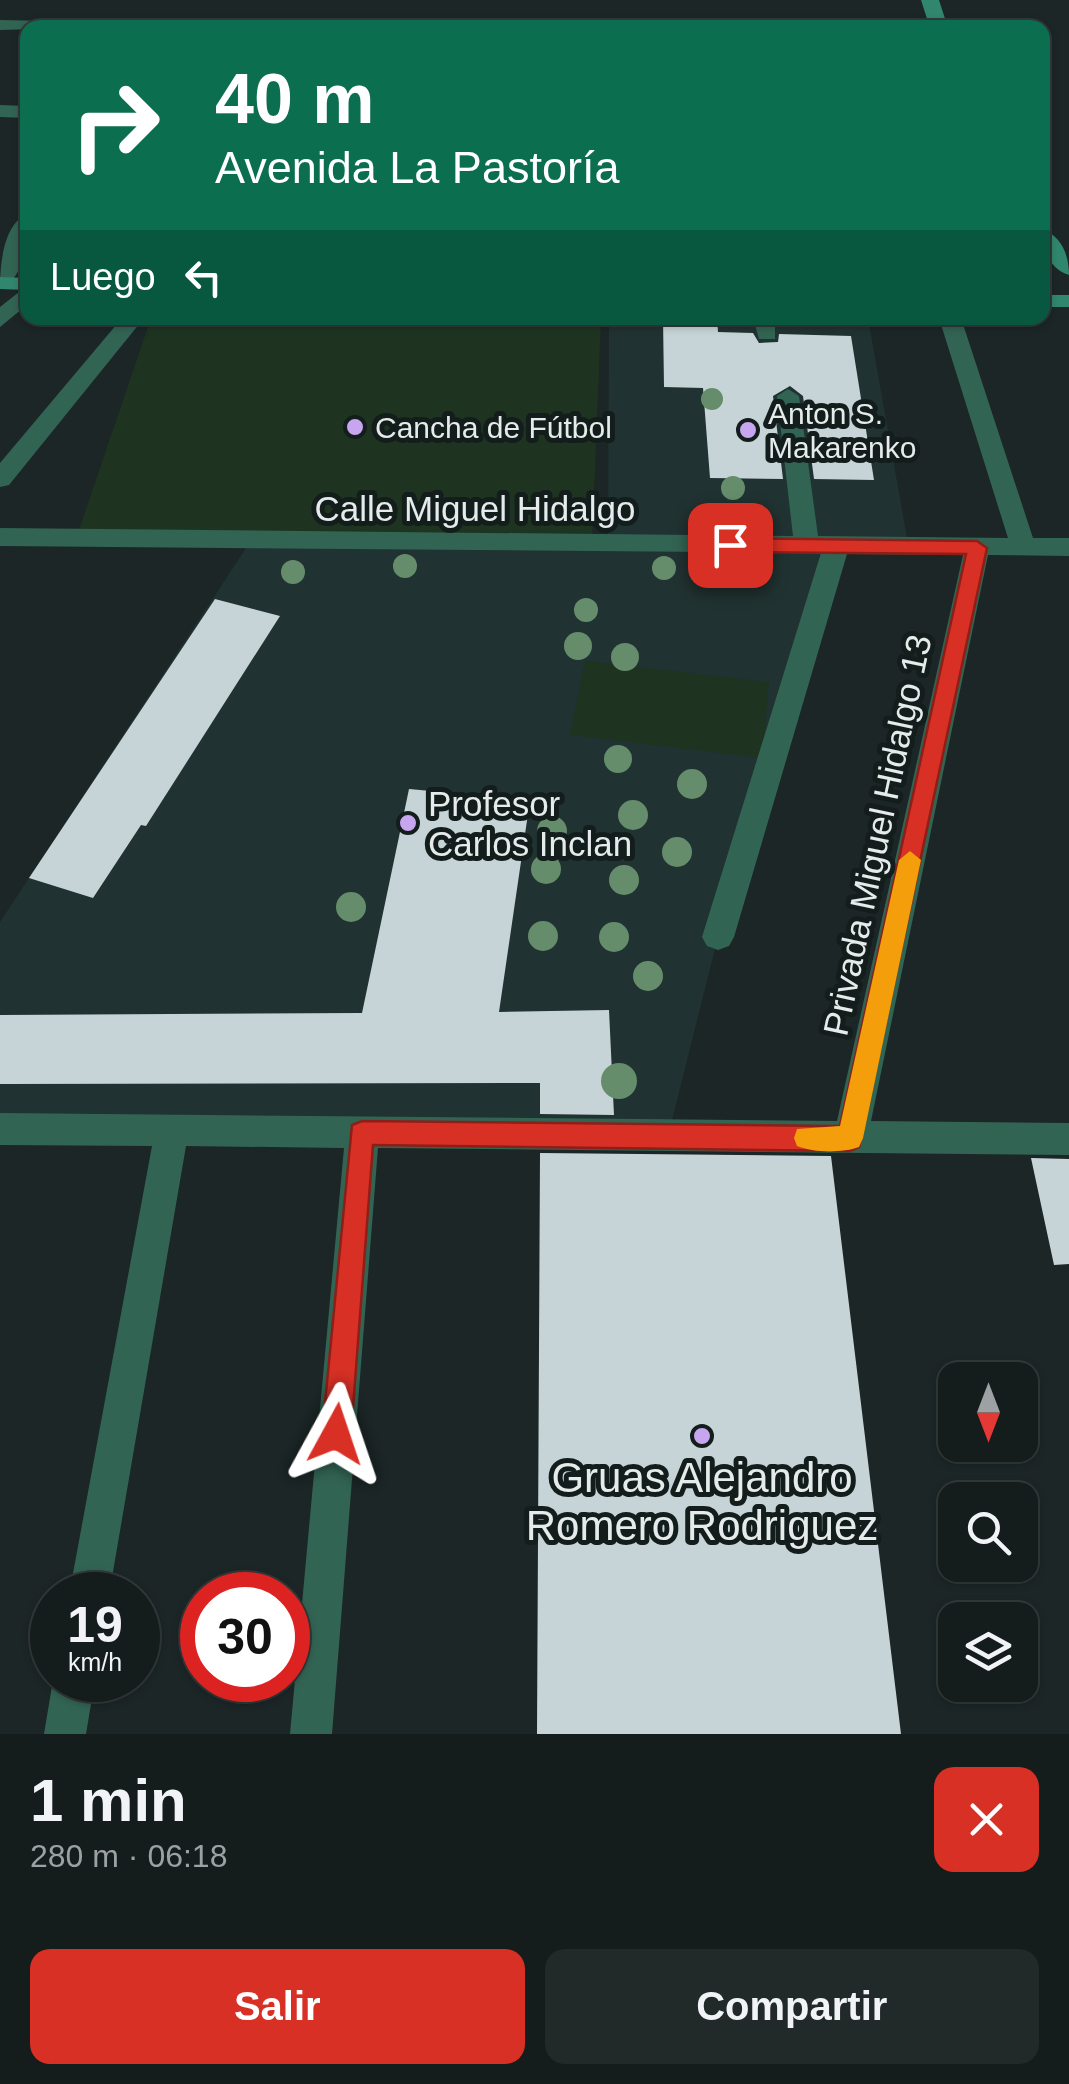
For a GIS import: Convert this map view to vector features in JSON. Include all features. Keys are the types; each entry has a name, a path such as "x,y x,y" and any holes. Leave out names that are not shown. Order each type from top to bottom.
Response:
{"main road":[{"path":"1050,245 1069,269"}],"street":[{"path":"0,283 20,238"},
{"path":"0,320 20,296"},
{"path":"0,478 127,325"},
{"path":"952,325 1022,546"},
{"path":"718,937 822,547 788,396"},
{"name":"Calle Miguel Hidalgo","path":"0,537 1069,547"},
{"name":"Privada Miguel Hidalgo 13","path":"850,1138 977,548"},
{"path":"0,1129 1069,1138"},
{"path":"93,1572 172,1131"},
{"path":"311,1734 362,1133"},
{"path":"65,1734 70,1702"}],"shaded area":[{"name":"Profesor Carlos Inclan","path":"609,325 869,325 909,549 836,548 718,937 668,1136 0,1129 0,922 250,542 608,543"}],"green space":[{"name":"Cancha de Fútbol","path":"149,325 601,325 592,543 77,536"},
{"path":"585,661 769,682 762,758 570,735"}],"building":[{"path":"663,325 718,325 718,332 753,333 759,343 778,342 779,334 851,336 874,480 814,479 803,396 790,386 773,396 783,479 710,478 703,388 664,387"},
{"path":"215,599 280,616 146,826 141,825 93,898 29,878"},
{"path":"409,789 530,800 499,1012 609,1010 614,1115 540,1114 540,1083 0,1084 0,1015 362,1013"},
{"name":"Gruas Alejandro Romero Rodriguez","path":"540,1153 831,1156 901,1734 537,1734"},
{"path":"1031,1158 1069,1159 1069,1264 1054,1265"}],"slow traffic":[{"path":"807,1138 850,1138 910,860"}],"place":[{"name":"Cancha de Fútbol","path":"355,427"},
{"name":"Anton S. Makarenko","path":"748,430"},
{"name":"Profesor Carlos Inclan","path":"408,823"},
{"name":"Gruas Alejandro Romero Rodriguez","path":"702,1436"}],"route":[{"path":"336,1434 362,1133 850,1138 977,548 730,545"}]}
